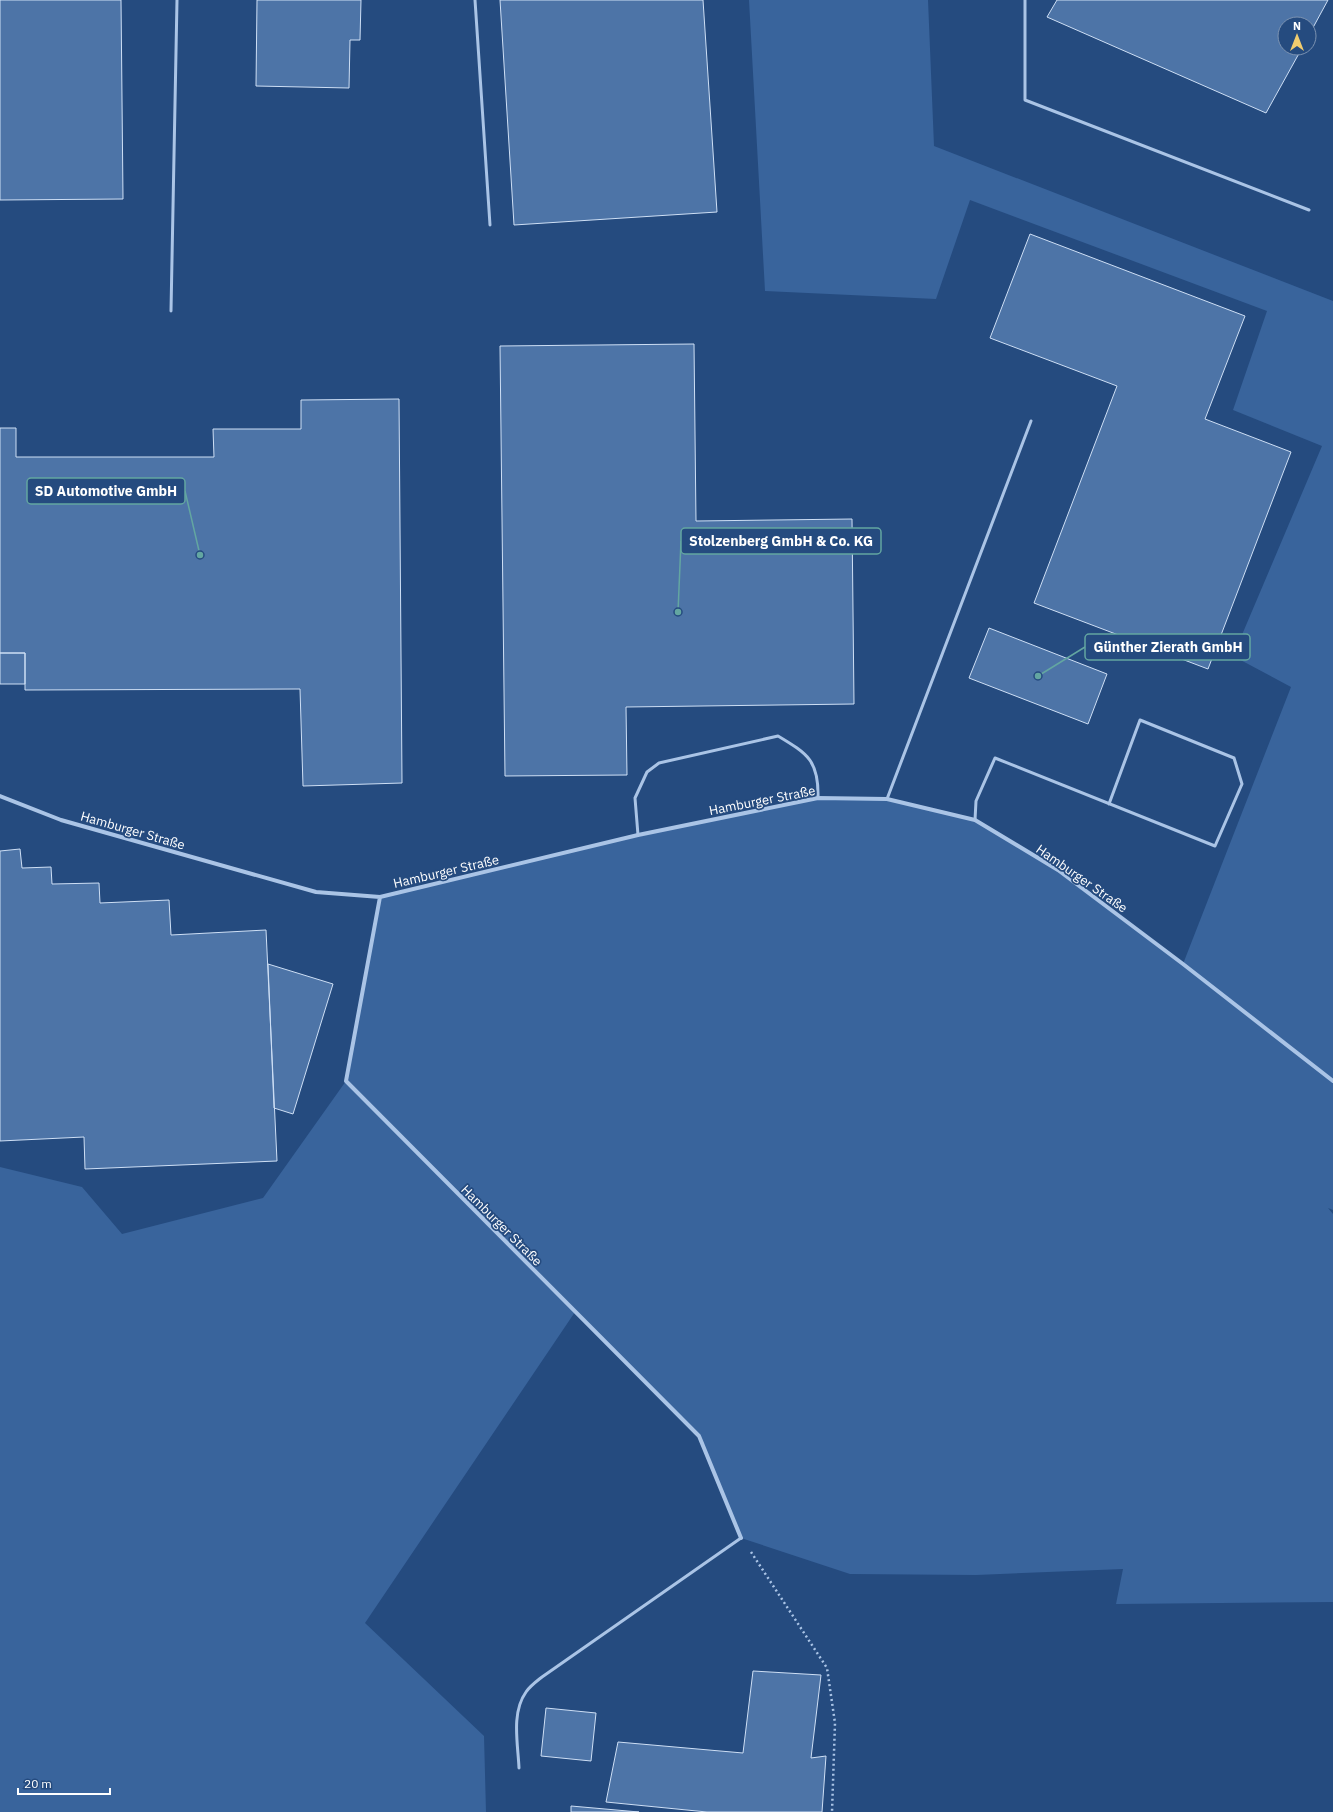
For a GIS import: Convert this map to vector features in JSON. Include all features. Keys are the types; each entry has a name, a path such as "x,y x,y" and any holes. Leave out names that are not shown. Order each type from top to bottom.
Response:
{"street":[{"name":"Hamburger Straße","path":"0,796 61,820 316,892 380,897 638,835 818,798 887,799 975,820 1058,870 1183,964 1333,1081"},
{"name":"Hamburger Straße","path":"380,897 346,1081 699,1436 741,1538"}],"lane":[{"path":"171,311 177,0"},
{"path":"475,0 490,225"},
{"path":"1025,0 1025,100 1309,210"},
{"path":"887,799 1031,421"},
{"path":"975,820 976,801 995,758 1109,804 1215,846 1242,784 1234,758 1140,720 1109,804"},
{"path":"638,835 635,798 647,772 658,763 778,736 803,750 814,766 818,781 818,798"},
{"path":"519,1768 517,1717 520,1702 526,1691 542,1676 741,1538"}],"path":[{"path":"741,1538 827,1668 835,1723 832,1812"}],"shaded area":[{"path":"749,0 928,0 934,146 1333,301 1333,1210 1328,1208 1333,1214 1333,1602 1116,1604 1123,1569 976,1575 850,1574 741,1538 699,1436 575,1312 365,1623 484,1736 486,1812 0,1812 0,1167 82,1187 122,1234 263,1198 346,1081 380,897 638,835 818,798 887,799 975,820 1058,870 1183,964 1291,687 1233,656 1322,446 1233,410 1267,311 970,200 936,299 765,291"}],"building":[{"path":"0,0 121,0 123,199 0,200"},
{"path":"257,0 361,0 360,40 350,40 349,88 256,86"},
{"path":"500,0 703,0 717,212 514,225"},
{"path":"1057,0 1328,0 1317,20 1317,16 1277,16 1277,56 1298,56 1266,113 1047,17"},
{"path":"1030,234 1245,316 1205,419 1291,452 1208,669 1034,603 1117,386 990,338"},
{"path":"694,344 696,521 852,519 854,704 626,707 627,775 505,776 500,346"},
{"path":"399,399 402,783 303,786 300,689 25,690 25,653 0,653 0,428 16,428 16,457 214,457 213,429 301,429 301,400"},
{"path":"989,628 1107,674 1088,724 969,678"},
{"path":"0,653 25,653 25,684 0,684"},
{"path":"20,849 22,868 51,867 52,884 99,883 100,903 169,900 171,935 266,930 277,1161 85,1169 84,1137 0,1141 0,851"},
{"path":"268,964 333,984 293,1114 274,1108"},
{"path":"753,1671 821,1675 811,1758 826,1756 822,1812 707,1812 606,1802 618,1742 743,1753"},
{"path":"546,1708 596,1713 591,1761 541,1756"},
{"path":"571,1806 639,1812 571,1812"}],"place":[{"name":"SD Automotive GmbH","path":"200,555"},
{"name":"Stolzenberg GmbH & Co. KG","path":"678,612"},
{"name":"Günther Zierath GmbH","path":"1038,676"}]}
